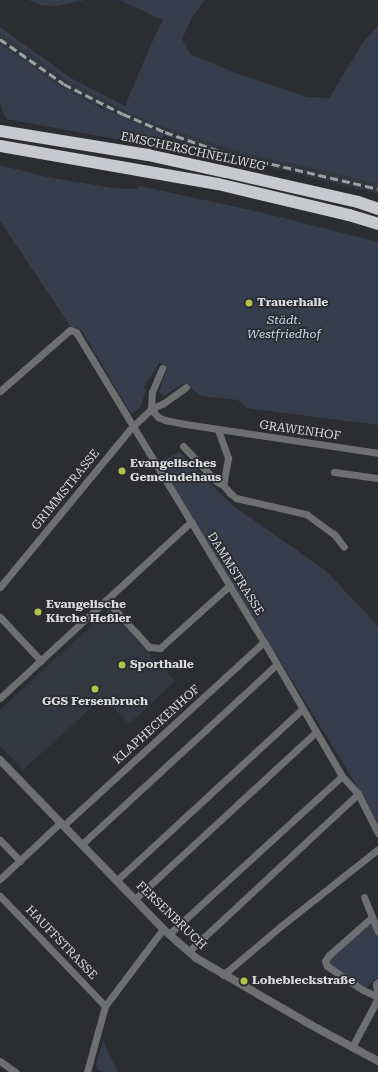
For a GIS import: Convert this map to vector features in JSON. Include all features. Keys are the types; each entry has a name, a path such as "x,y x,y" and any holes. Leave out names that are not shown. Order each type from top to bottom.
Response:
{"highway":[{"name":"EMSCHERSCHNELLWEG","path":"0,131 148,156 226,172 358,202 378,209"},
{"path":"0,146 218,184 349,215 378,224"}],"street":[{"name":"DAMMSTRASSE","path":"0,391 70,330 76,332 132,427 230,585 342,776 358,794 378,833"},
{"path":"151,409 152,392 162,368"},
{"name":"GRIMMSTRASSE","path":"0,587 132,427 151,409 164,403 186,387"},
{"name":"GRAWENHOF","path":"151,409 158,417 165,420 218,430 378,453"},
{"path":"218,430 228,458 222,485"},
{"path":"183,446 216,481 236,498 306,514 334,534 344,547"},
{"path":"334,472 378,478"},
{"path":"0,698 191,522"},
{"path":"106,600 149,647 160,648 230,585"},
{"path":"0,618 41,661"},
{"name":"KLAPHECKENHOF","path":"0,879 264,642"},
{"path":"82,844 277,664"},
{"path":"117,880 302,709"},
{"path":"135,900 316,732"},
{"name":"FERSENBRUCH","path":"0,760 166,932 188,951 223,975 352,1048 378,1061"},
{"path":"87,1072 105,1006 166,932 342,776"},
{"path":"188,951 358,794"},
{"path":"0,840 20,861"},
{"path":"223,975 281,926 378,849"},
{"name":"HAUFFSTRASSE","path":"0,896 105,1006"},
{"path":"364,897 378,931"},
{"path":"372,917 329,955 325,961 327,966 363,990 378,997"},
{"path":"352,1048 378,997 376,984 378,982"},
{"path":"0,1061 15,1072"}],"shaded area":[{"path":"0,33 67,80 124,111 166,128 226,148 378,184 378,194 194,148 121,117 62,87 28,64 0,44"},
{"name":"GGS Fersenbruch","path":"109,609 175,681 129,724 103,697 23,770 0,746 0,710"}],"green space":[{"path":"29,0 85,0 57,6 40,5"},
{"path":"119,0 205,0 193,16 182,39 190,54 236,73 307,97 329,98 364,41 378,26 378,184 226,148 166,128 124,111 67,80 0,33 0,27 69,77 125,106 163,20"},
{"path":"0,44 62,87 101,108 164,135 160,147 6,119 0,103"},
{"name":"Städt. Westfriedhof","path":"0,165 47,177 113,188 136,189 140,186 260,212 378,242 378,425 247,408 238,400 201,396 184,383 164,396 159,392 167,368 160,362 144,387 146,391 140,408 131,414 81,329 71,327 0,221"},
{"path":"179,452 232,505 325,570 378,626 378,824 351,776 158,463"},
{"path":"372,923 378,936 378,977 366,988 363,988 328,964 327,961 367,924"},
{"path":"103,1041 118,1072 103,1072 97,1069 96,1065"}],"railway":[{"path":"0,39 64,84 123,114 165,132 225,153 378,189"}],"place":[{"name":"Trauerhalle","path":"249,303"},
{"name":"Evangelisches Gemeindehaus","path":"122,471"},
{"name":"Evangelische Kirche Heßler","path":"38,612"},
{"name":"Sporthalle","path":"122,665"},
{"name":"GGS Fersenbruch","path":"95,689"},
{"name":"Lohebleckstraße","path":"244,981"}]}
